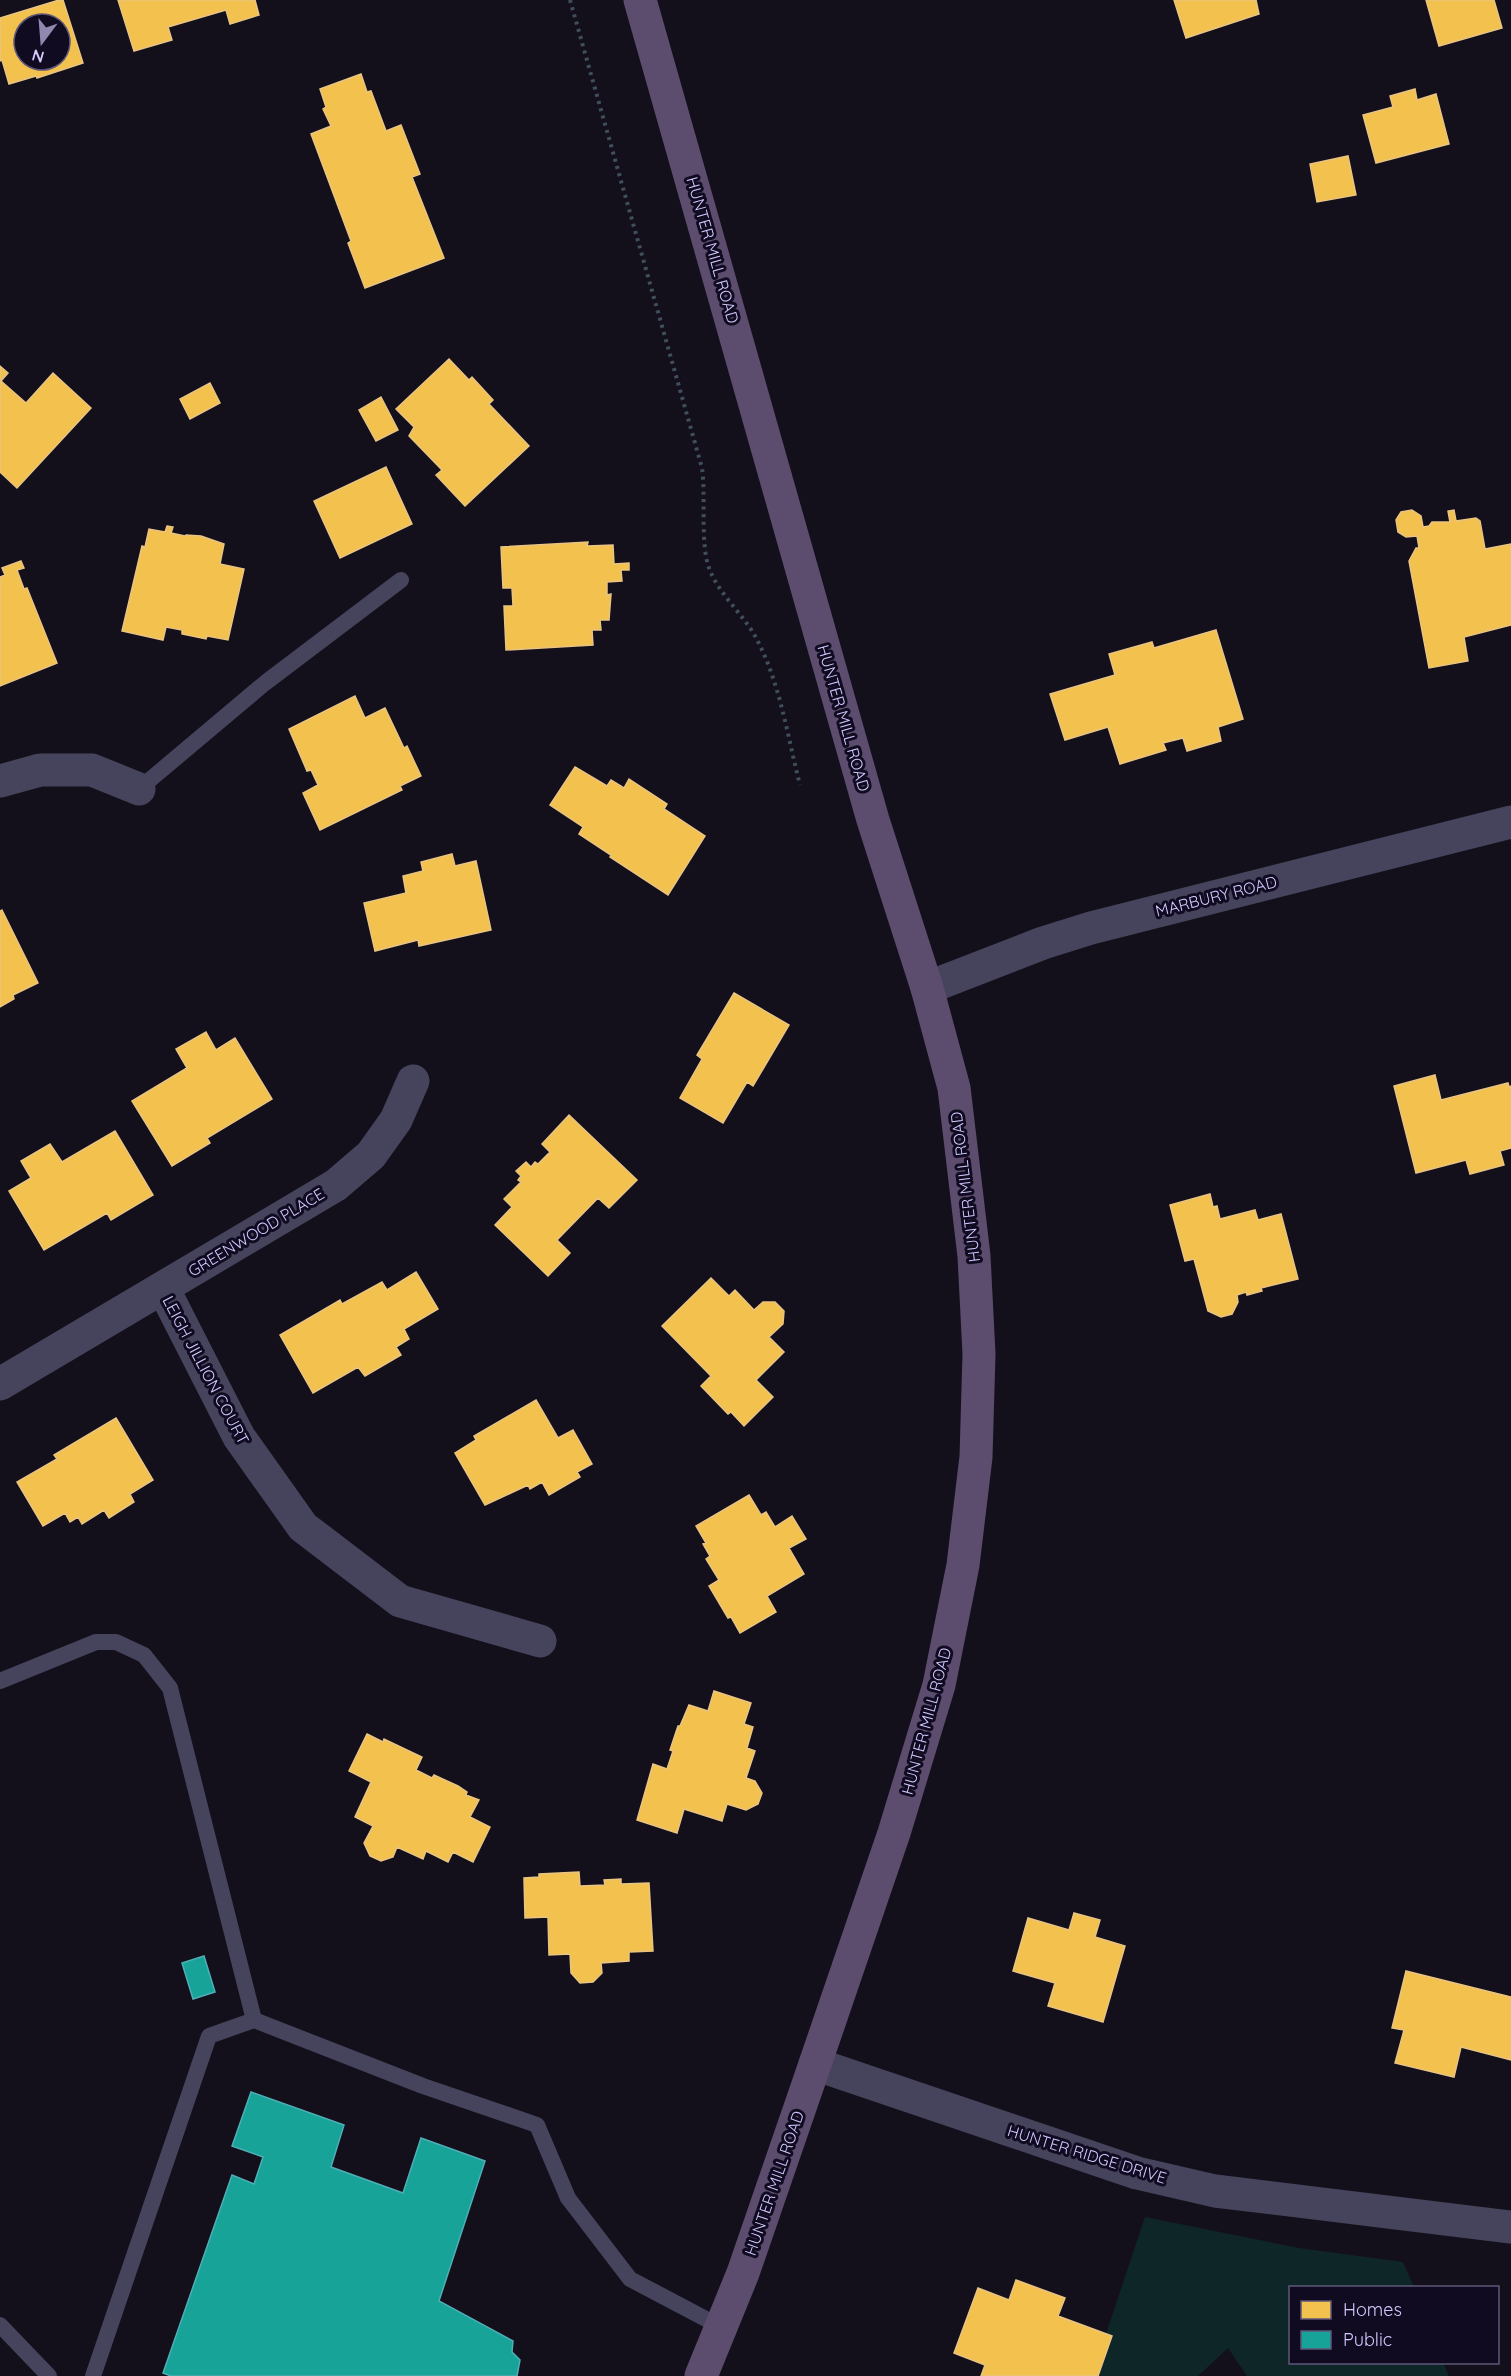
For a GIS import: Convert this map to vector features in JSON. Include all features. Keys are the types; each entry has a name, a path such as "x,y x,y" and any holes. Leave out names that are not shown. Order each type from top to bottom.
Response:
{"main road":[{"name":"HUNTER MILL ROAD","path":"640,0 873,820 927,988 954,1088 974,1256 979,1354 976,1457 963,1565 939,1686 894,1833 743,2273 701,2376"}],"street":[{"path":"0,781 40,770 92,770 139,789"},
{"name":"MARBURY ROAD","path":"927,988 1043,943 1091,928 1511,822"},
{"name":"GREENWOOD PLACE","path":"0,1384 336,1185 370,1155 396,1120 413,1081"},
{"name":"LEIGH JILLION COURT","path":"163,1288 240,1437 303,1527 400,1601 540,1641"},
{"name":"HUNTER RIDGE DRIVE","path":"815,2064 1137,2173 1215,2191 1511,2227"}],"lane":[{"path":"139,789 265,683 401,580"},
{"path":"0,1681 96,1642 116,1642 144,1655 170,1688 254,2020"},
{"path":"93,2376 209,2036 254,2020 423,2086 537,2125 568,2198 630,2278 721,2327"},
{"path":"0,2325 49,2376"}],"path":[{"path":"570,0 702,468 705,496 705,550 709,569 755,636 771,670 800,785"}],"green space":[{"path":"1145,2217 1299,2248 1403,2262 1414,2286 1289,2286 1289,2364 1443,2364 1449,2376 1247,2376 1228,2348 1198,2376 1092,2376"}],"building: Homes":[{"path":"59,0 63,0 67,12 20,12"},
{"path":"118,0 255,0 259,15 230,24 226,10 168,27 172,40 134,51"},
{"path":"1174,0 1256,0 1259,14 1186,38"},
{"path":"1426,0 1494,0 1502,28 1439,46"},
{"path":"12,14 12,72 55,72 9,84 2,60 0,61 0,18"},
{"path":"72,28 83,63 72,67"},
{"path":"361,74 367,92 371,91 386,131 401,125 420,174 412,177 444,258 365,288 348,243 351,241 311,134 331,126 323,109 326,107 320,89"},
{"path":"1415,89 1417,100 1436,94 1449,144 1376,163 1363,115 1393,107 1390,96"},
{"path":"1348,156 1356,195 1317,202 1310,164"},
{"path":"449,359 469,380 472,377 493,400 489,404 529,446 465,506 436,475 442,470 409,436 414,427 396,409"},
{"path":"0,366 8,373 1,381 26,403 53,373 91,408 17,488 0,472"},
{"path":"210,383 220,403 190,419 180,399"},
{"path":"381,397 398,430 376,441 359,410"},
{"path":"386,467 412,524 340,558 314,501"},
{"path":"1412,510 1421,516 1423,527 1429,526 1432,522 1450,522 1448,511 1454,510 1456,521 1476,518 1480,521 1485,549 1511,544 1511,625 1464,637 1468,661 1429,668 1409,561 1416,548 1419,548 1417,536 1406,537 1398,532 1396,520 1401,512"},
{"path":"167,526 173,527 171,533 201,536 224,544 220,564 244,569 228,640 207,636 206,639 182,634 182,630 166,627 163,640 122,631 142,546 145,547 149,529 165,532"},
{"path":"588,542 587,546 613,545 614,564 629,563 629,570 621,570 622,581 607,582 607,595 611,594 609,620 600,620 601,630 592,630 593,645 506,650 504,606 513,606 512,588 503,588 501,547"},
{"path":"21,561 24,568 17,570 24,589 27,588 57,663 0,686 0,577 5,575 2,568"},
{"path":"1216,630 1243,719 1218,727 1221,741 1187,751 1183,738 1163,743 1166,750 1120,764 1108,727 1065,740 1050,694 1115,675 1109,654 1152,642 1154,648"},
{"path":"355,696 365,718 385,708 404,748 407,746 421,776 400,786 402,790 320,830 303,793 318,785 311,770 307,771 289,729"},
{"path":"575,767 607,786 611,780 624,788 629,779 667,804 664,809 705,836 668,895 579,834 583,827 550,805"},
{"path":"452,854 455,866 476,861 491,930 419,946 418,940 375,951 364,903 406,893 403,876 423,871 421,862"},
{"path":"2,910 38,983 13,995 14,999 0,1007 0,911"},
{"path":"734,993 789,1025 753,1086 747,1082 723,1123 680,1098 702,1059 697,1055"},
{"path":"206,1032 216,1050 235,1038 272,1099 207,1138 210,1143 172,1166 132,1101 187,1068 176,1049"},
{"path":"1435,1075 1441,1100 1508,1083 1509,1087 1511,1086 1511,1148 1500,1151 1504,1165 1470,1174 1466,1160 1416,1173 1394,1086"},
{"path":"569,1115 637,1180 609,1208 598,1198 557,1240 570,1253 548,1276 495,1225 512,1207 504,1199 521,1182 518,1180 521,1176 516,1171 526,1162 531,1167 535,1162 538,1164 550,1152 542,1144"},
{"path":"115,1131 153,1195 111,1220 107,1213 44,1250 9,1191 31,1178 21,1161 50,1144 62,1162"},
{"path":"1210,1194 1213,1207 1217,1206 1220,1219 1255,1210 1258,1220 1281,1214 1298,1279 1261,1288 1262,1291 1247,1295 1246,1292 1237,1295 1238,1302 1232,1314 1221,1317 1208,1311 1194,1259 1185,1261 1170,1205"},
{"path":"416,1272 438,1309 404,1329 409,1339 396,1347 401,1355 365,1376 358,1367 313,1393 280,1335 340,1300 342,1304 382,1282 387,1290"},
{"path":"711,1278 729,1296 735,1290 754,1310 763,1302 775,1302 784,1311 783,1324 769,1337 784,1352 756,1380 773,1397 744,1426 731,1412 728,1414 701,1386 711,1376 662,1326"},
{"path":"536,1400 558,1438 573,1430 592,1464 577,1472 580,1477 549,1495 542,1482 530,1489 528,1485 485,1505 455,1453 476,1440 474,1436"},
{"path":"116,1418 153,1480 130,1494 134,1502 109,1518 104,1510 82,1524 78,1517 70,1522 65,1513 43,1526 17,1482 57,1459 54,1455"},
{"path":"749,1495 761,1515 766,1512 775,1527 792,1516 806,1539 789,1548 804,1574 767,1596 776,1612 740,1633 709,1586 719,1580 706,1559 710,1556 703,1544 706,1543 696,1526"},
{"path":"714,1691 751,1703 744,1724 753,1727 747,1748 755,1751 746,1778 755,1781 762,1793 758,1804 746,1810 727,1804 722,1821 684,1809 677,1833 637,1820 653,1764 667,1769 673,1751 670,1750 678,1726 689,1705 708,1711"},
{"path":"367,1734 383,1742 384,1739 422,1757 416,1770 458,1786 467,1792 466,1795 479,1800 470,1817 490,1827 473,1862 453,1852 448,1862 426,1851 423,1859 397,1847 393,1857 381,1861 370,1856 364,1843 373,1826 355,1817 371,1782 349,1771"},
{"path":"579,1872 580,1886 605,1885 604,1880 621,1879 621,1884 649,1883 653,1951 629,1952 629,1961 601,1963 602,1973 593,1982 580,1983 571,1973 570,1954 549,1955 548,1917 525,1918 524,1878 539,1877 539,1874"},
{"path":"1074,1913 1100,1920 1095,1937 1125,1946 1103,2022 1048,2006 1055,1983 1013,1971 1028,1918 1069,1930"},
{"path":"1406,1971 1511,1997 1511,2060 1461,2047 1454,2077 1395,2063 1404,2030 1392,2028"},
{"path":"1016,2280 1065,2298 1058,2316 1112,2336 1098,2376 981,2376 985,2365 954,2353 978,2288 1009,2300"}],"building: Public":[{"path":"204,1956 215,1992 193,1999 182,1963"},
{"path":"251,2092 344,2125 331,2167 403,2193 421,2138 485,2161 439,2301 513,2341 512,2352 520,2360 517,2376 171,2376 163,2373 232,2175 254,2184 263,2157 232,2146"}]}
